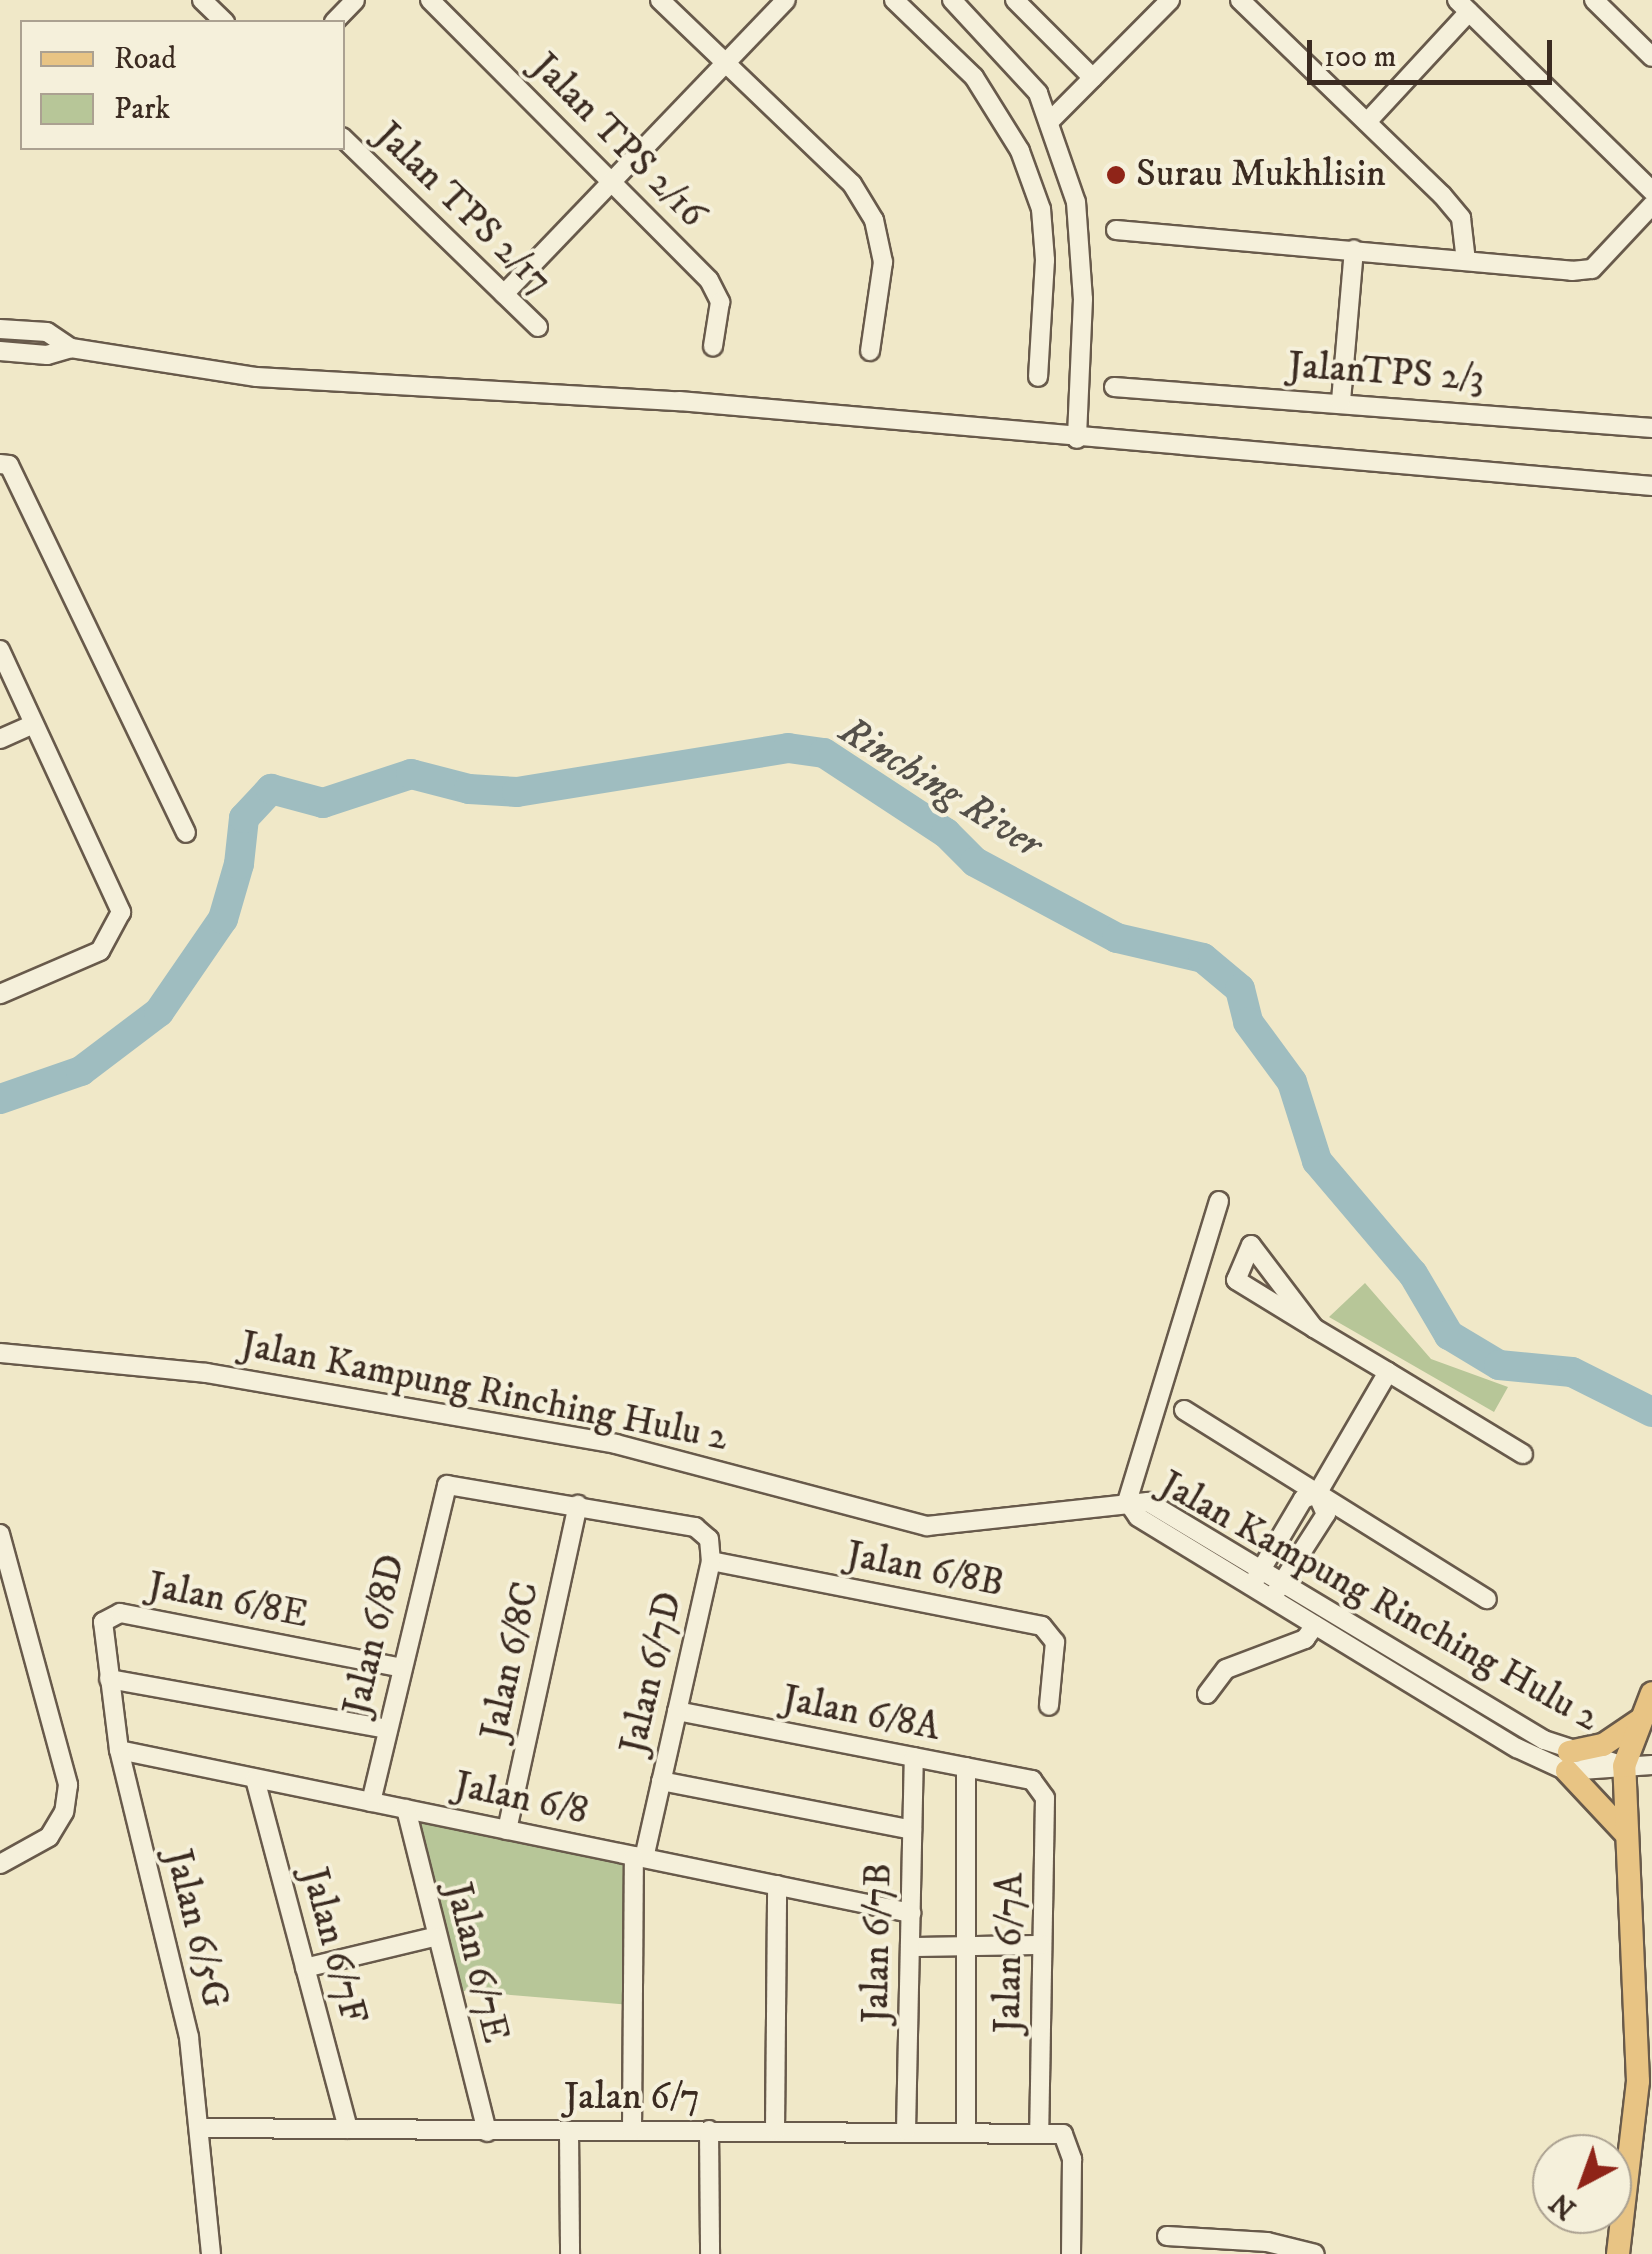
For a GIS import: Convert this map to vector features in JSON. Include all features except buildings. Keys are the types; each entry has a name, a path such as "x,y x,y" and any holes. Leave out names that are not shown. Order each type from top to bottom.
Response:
{"main road":[{"path":"1625,1832 1568,1762 1602,1745 1648,1705"},
{"path":"1618,2254 1638,2081 1625,1832 1648,1705"},
{"path":"1629,1876 1638,1766"}],"street":[{"path":"202,0 223,20"},
{"path":"336,20 355,0"},
{"path":"660,0 852,184 874,220 883,262 870,350"},
{"path":"504,294 728,65 786,0"},
{"path":"894,0 974,76 1020,151 1041,209 1046,260 1038,377"},
{"path":"952,0 1017,64 1051,120 1083,235 1077,439"},
{"path":"1015,0 1093,78"},
{"path":"1051,120 1170,0"},
{"path":"1240,0 1462,218 1466,261"},
{"path":"1594,0 1652,57"},
{"name":"Jalan TPS 2/16","path":"433,1 710,280 720,302 712,346"},
{"path":"1366,122 1463,6 1652,191"},
{"name":"Jalan TPS 2/17","path":"345,140 538,328"},
{"path":"1116,230 1592,269 1652,205"},
{"path":"1341,401 1354,250"},
{"path":"0,329 47,332 71,348 351,386 678,401 1077,439 1652,486"},
{"path":"0,351 47,356 71,348"},
{"name":"JalanTPS 2/3","path":"1114,388 1341,401 1643,427"},
{"path":"1643,427 1652,410"},
{"path":"0,464 10,465 186,834"},
{"path":"0,650 121,912 100,950 0,994"},
{"path":"0,739 33,724"},
{"name":"Jalan Kampung Rinching Hulu 2","path":"1219,1201 1127,1501 1138,1518 1256,1577 1568,1762"},
{"path":"1314,1328 1251,1245 1236,1280 1314,1328 1524,1454"},
{"name":"Jalan Kampung Rinching Hulu 2","path":"0,1353 206,1373 616,1444 927,1526 1127,1501"},
{"path":"1256,1577 1304,1498 1318,1494 1388,1372"},
{"path":"1184,1410 1486,1599"},
{"name":"Jalan 6/8D","path":"371,1802 447,1485 578,1505"},
{"path":"1277,1591 1326,1514 1318,1494"},
{"path":"578,1505 694,1527 708,1539 711,1560"},
{"name":"Jalan 6/8C","path":"507,1830 578,1505"},
{"path":"0,1534 68,1785 64,1812 49,1836 0,1864"},
{"name":"Jalan 6/8B","path":"711,1560 1042,1626 1055,1642 1050,1706"},
{"name":"Jalan 6/7D","path":"632,2131 639,1857 661,1781 711,1560"},
{"name":"Jalan Kampung Rinching Hulu 2","path":"1277,1591 1315,1625 1568,1762 1638,1766"},
{"name":"Jalan 6/8E","path":"104,1622 120,1613 402,1668"},
{"name":"Jalan 6/5G","path":"104,1622 119,1750 189,2037 211,2254"},
{"path":"1207,1694 1226,1668 1305,1639 1315,1625"},
{"path":"109,1679 388,1729"},
{"name":"Jalan 6/8A","path":"677,1711 1032,1780"},
{"name":"Jalan 6/8","path":"119,1750 910,1912"},
{"name":"Jalan 6/7B","path":"906,2131 914,1757"},
{"path":"966,1768 966,2131"},
{"name":"Jalan 6/7F","path":"255,1779 348,2129"},
{"name":"Jalan 6/7A","path":"1032,1780 1045,1798 1039,2131"},
{"path":"661,1781 912,1830"},
{"name":"Jalan 6/7E","path":"406,1809 434,1937 486,2132"},
{"path":"774,2131 776,1885"},
{"path":"305,1968 434,1937"},
{"path":"910,1947 1042,1945"},
{"name":"Jalan 6/7","path":"201,2128 1063,2134 1072,2160 1072,2254"},
{"path":"709,2130 710,2254"},
{"path":"569,2131 570,2254"},
{"path":"1166,2236 1316,2254"}],"green space":[{"path":"1365,1283 1431,1359 1508,1387 1494,1412 1329,1317"},
{"path":"409,1813 632,1857 631,2005 452,1990"}],"waterway":[{"name":"Rinching River","path":"0,1099 81,1071 159,1012 223,919 239,864 244,818 271,789 323,803 411,774 469,789 517,792 788,748 824,753 946,833 975,862 1117,938 1203,958 1240,989 1248,1022 1292,1082 1317,1161 1413,1274 1449,1335 1499,1365 1572,1372 1652,1412"}],"place":[{"name":"Surau Mukhlisin","path":"1116,175"}]}
